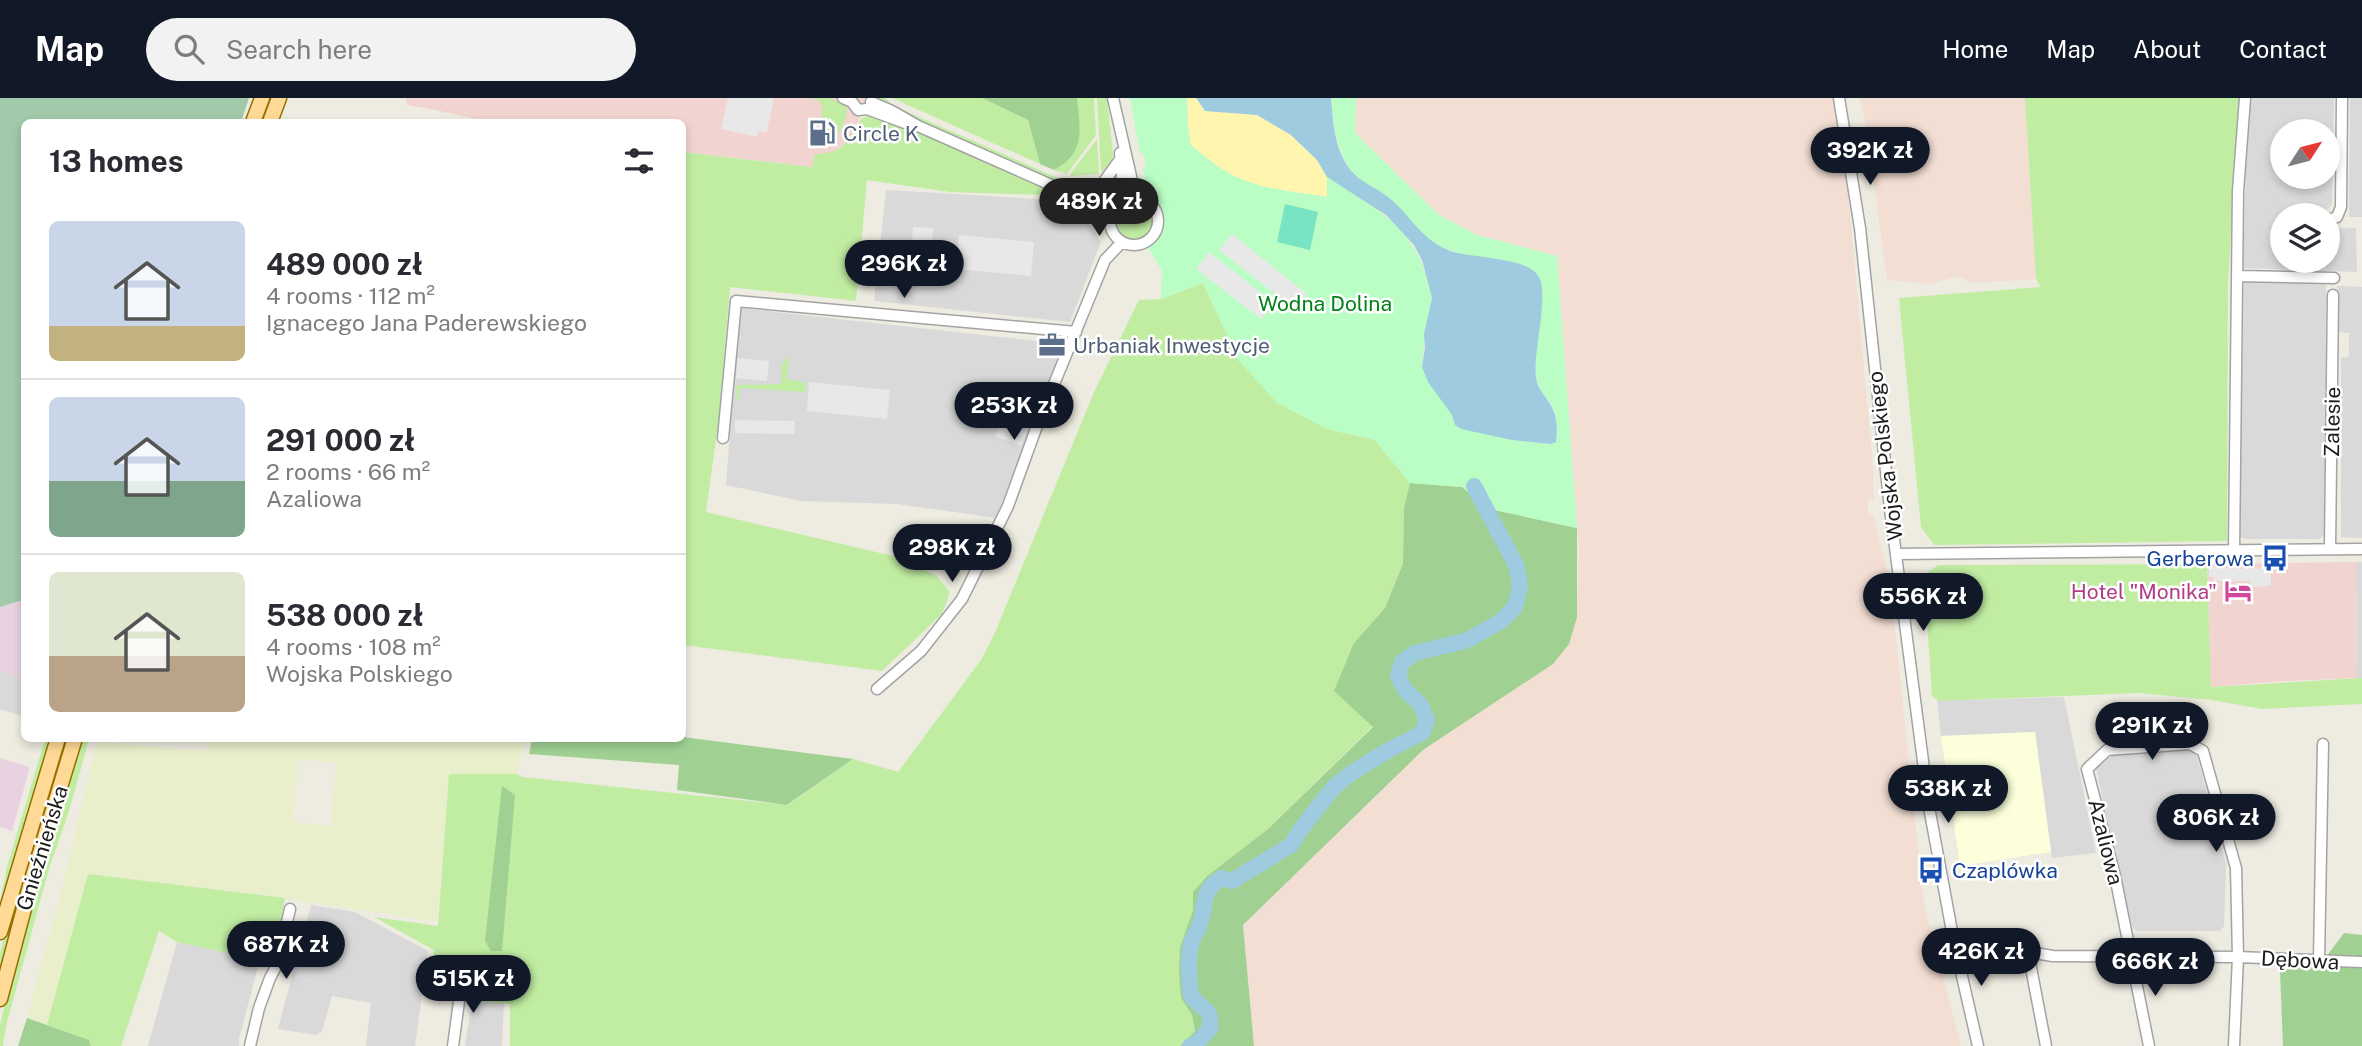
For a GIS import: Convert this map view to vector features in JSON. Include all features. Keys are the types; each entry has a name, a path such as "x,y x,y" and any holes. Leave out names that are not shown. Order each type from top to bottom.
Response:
{"main road":[{"path":"254,119 262,98"},
{"path":"271,119 279,98"},
{"name":"Gnieźnieńska","path":"0,932 57,742"},
{"name":"Gnieźnieńska","path":"0,999 26,898 74,742"}],"street":[{"name":"Wojska Polskiego","path":"1839,98 1860,228 1929,807 1953,937 1978,1046"},
{"path":"2234,551 2238,191 2245,98"},
{"path":"2340,210 2342,98"},
{"path":"849,99 858,110 870,103 892,111 918,126 1067,191 1117,208 1136,198 1147,201 1155,209 1158,220 1156,231 1144,243 1133,245 1122,242 1112,229 1117,208 1121,158 1114,103"},
{"path":"1114,103 1136,198"},
{"path":"1081,194 1103,183 1121,158"},
{"path":"1067,191 1117,208"},
{"path":"877,690 921,651 962,599 1007,506 1105,261 1122,242"},
{"path":"2238,276 2334,278"},
{"name":"Zalesie","path":"2330,550 2333,295"},
{"path":"723,438 736,301 1076,332"},
{"path":"1897,554 2362,549"},
{"name":"Azaliowa","path":"2131,956 2115,876 2087,769 2107,750 2190,744 2203,751 2236,868 2238,957"},
{"path":"2319,960 2323,744"},
{"path":"250,1046 259,1008 277,965 290,909"},
{"name":"Dębowa","path":"1953,937 1982,936 2028,952 2053,956 2238,957 2362,962"},
{"path":"2028,952 2046,1046"},
{"path":"2131,956 2149,1046"},
{"name":"Dębowa","path":"2234,1046 2238,957"},
{"path":"453,1046 462,979"}],"shaded area":[{"path":"0,98 249,98 242,119 21,119 21,601 0,607"},
{"path":"406,98 869,98 849,140 837,150 815,154 813,167 686,152 686,119 476,119 407,105"},
{"path":"728,98 774,98 767,132 759,131 757,137 721,129"},
{"path":"1356,98 1832,98 1844,149 1873,468 1874,499 1868,499 1868,513 1874,518 1890,582 1924,904 1961,1046 1254,1046 1243,925 1423,750 1553,664 1577,617 1579,551 1557,256 1477,235 1439,215 1355,133"},
{"path":"1860,98 2025,98 2036,279 1973,283 1957,276 1930,284 1887,280 1866,124"},
{"path":"2251,98 2334,98 2334,119 2270,119 2270,189 2332,189 2332,203 2270,203 2270,269 2243,268 2247,130"},
{"path":"2350,98 2362,98 2362,217 2349,217"},
{"path":"886,190 1055,200 1089,223 1101,242 1070,322 874,301"},
{"path":"913,227 933,228 932,248 936,249 935,263 911,262"},
{"path":"2356,228 2357,272 2340,271 2340,229"},
{"path":"1232,234 1307,294 1296,310 1219,250"},
{"path":"959,235 1034,242 1031,276 956,269"},
{"path":"1209,252 1274,303 1261,319 1196,269"},
{"path":"2244,280 2326,282 2325,534 2319,539 2247,539 2239,534"},
{"path":"2337,286 2362,287 2362,538 2341,537 2341,358 2349,357 2349,333 2336,332"},
{"path":"740,308 1064,344 996,518 897,504 801,501 726,485"},
{"path":"738,358 769,361 767,381 736,378"},
{"path":"809,382 890,390 887,419 807,411"},
{"path":"1013,392 1043,393 1021,446 995,436"},
{"path":"735,420 795,421 794,434 735,433"},
{"path":"2356,562 2362,562 2362,678 2357,678"},
{"path":"2356,562 2357,678 2211,687 2207,564"},
{"path":"2209,566 2230,569 2271,568 2271,586 2251,587 2250,581 2214,581 2214,577 2209,577"},
{"path":"21,601 21,678 0,671 0,607"},
{"path":"0,671 21,678 21,716 0,709"},
{"path":"2064,697 2096,853 2052,858 2035,732 1941,736 1937,701"},
{"path":"2035,732 2051,852 1960,866 1941,736"},
{"path":"97,742 206,751 209,742 523,742 517,774 449,774 437,922 285,898 88,874 47,1025 27,1018 61,893","holes":["298,759 336,763 331,827 293,822"]},
{"path":"2189,748 2196,752 2226,864 2224,926 2220,931 2137,931 2129,924 2096,768 2109,753"},
{"path":"0,758 30,767 12,831 0,827"},
{"path":"311,905 355,912 428,951 415,1046 366,1046 371,1003 332,996 322,1031 316,1035 278,1029"},
{"path":"177,942 260,960 239,1046 148,1046"},
{"path":"478,1001 504,1003 502,1046 465,1046 471,1007"}],"green space":[{"path":"811,98 829,98 838,102 840,99 847,108 842,127 828,142 817,138 826,137 827,131 819,129 823,107 819,101"},
{"path":"875,98 885,98 894,106 1062,180 1098,180 1082,188 1067,186 910,117"},
{"path":"892,98 982,98 1028,120 1040,164"},
{"path":"982,98 1077,98 1079,139 1072,156 1054,170 1040,164 1028,120"},
{"path":"1077,98 1094,98 1096,135 1067,174 1054,170 1061,166"},
{"path":"1097,98 1107,98 1113,154 1106,175 1101,171"},
{"name":"Wodna Dolina","path":"1130,98 1187,98 1191,145 1224,170 1258,185 1327,197 1327,177 1373,207 1400,230 1420,259 1432,298 1425,330 1422,367 1452,415 1455,425 1512,440 1551,444 1556,442 1555,413 1538,385 1536,373 1543,293 1520,264 1469,256 1433,242 1418,230 1386,195 1362,181 1347,164 1338,144 1331,98 1356,98 1355,133 1439,215 1477,235 1557,256 1577,528 1490,509 1462,487 1410,483 1375,440 1327,429 1277,403 1239,361 1203,283 1161,299 1162,271 1147,246 1158,233 1161,217 1157,206 1140,190 1136,181 1145,178 1143,168 1146,167 1143,153 1140,153"},
{"path":"2025,98 2239,98 2228,282 2227,541 1934,545 1921,527 1899,298 2041,287 2036,279"},
{"path":"872,114 910,128 1051,190 1044,195 950,192 867,180 856,301 730,287 719,418 706,512 893,556 937,576 950,592 942,614 882,671 686,645 686,152 812,167 815,154 839,148 849,139 861,119"},
{"path":"1097,139 1099,174 1071,176 1071,173"},
{"path":"1135,204 1147,210 1153,222 1147,234 1135,240 1123,234 1117,222 1123,210"},
{"path":"1285,204 1318,212 1310,250 1277,242"},
{"path":"1203,283 1239,361 1327,429 1375,440 1410,483 1404,508 1403,562 1385,608 1354,643 1373,726 1268,829 1207,876 1193,892 1193,910 1180,947 1181,998 1192,1015 1195,1031 1180,1046 510,1046 510,1004 478,1001 471,1007 467,974 433,971 434,950 374,917 438,926 449,774 517,774 523,777 788,805 853,759 898,772 981,660 994,635 1094,392 1139,300 1161,299"},
{"path":"789,356 787,379 806,382 805,392 740,388 739,399 736,399 737,385 781,384 782,364"},
{"path":"1410,483 1462,487 1490,509 1577,528 1577,617 1569,644 1553,664 1423,750 1243,925 1254,1046 1180,1046 1195,1031 1192,1015 1181,998 1179,973 1180,947 1193,910 1193,892 1207,876 1268,829 1373,727 1334,691 1354,643 1385,608 1403,563 1404,508"},
{"path":"2207,564 2211,687 2362,678 2362,704 2263,709 2211,700 2140,693 1939,701 1932,696 1924,575 1938,565"},
{"path":"686,737 853,759 787,805 677,790 679,765 529,754 531,742 686,742"},
{"path":"44,742 51,742 0,902 7,867"},
{"path":"79,742 88,742 49,869 6,1026 3,1046 0,1046 0,1025 22,932"},
{"path":"60,751 65,753 0,982 0,953 6,928"},
{"path":"502,786 515,795 502,951 491,951 485,941"},
{"path":"88,874 285,898 275,952 260,960 177,942 159,931 121,1046 91,1046 89,1040 47,1025"},
{"path":"2344,933 2362,935 2362,1046 2283,1046 2280,970 2326,957"},
{"path":"27,1018 89,1040 91,1046 18,1046"}],"sand":[{"path":"1187,98 1196,98 1205,111 1257,115 1291,135 1317,160 1327,177 1328,197 1258,185 1218,167 1191,145"}],"water":[{"name":"Wodna Dolina","path":"1196,98 1331,98 1337,141 1347,165 1359,178 1393,201 1429,239 1457,253 1511,262 1533,270 1542,285 1536,377 1555,416 1556,442 1551,444 1512,440 1461,429 1455,425 1452,415 1428,382 1422,367 1424,334 1432,298 1422,260 1414,245 1386,215 1327,177 1317,160 1291,135 1257,115 1205,111"}],"waterway":[{"path":"1190,1046 1197,1043 1211,1027 1209,1013 1191,996 1189,968 1192,941 1200,924 1205,897 1210,888 1221,878 1232,881 1291,845 1334,787 1387,751 1422,733 1427,720 1420,704 1405,690 1398,676 1402,662 1415,653 1465,641 1500,622 1515,607 1520,586 1516,565 1474,486"}],"place":[{"name":"Circle K","path":"822,133"},
{"name":"Urbaniak Inwestycje","path":"1052,345"},
{"name":"Gerberowa","path":"2275,558"},
{"name":"Hotel \"Monika\"","path":"2238,591"},
{"name":"Czaplówka","path":"1931,870"}]}
